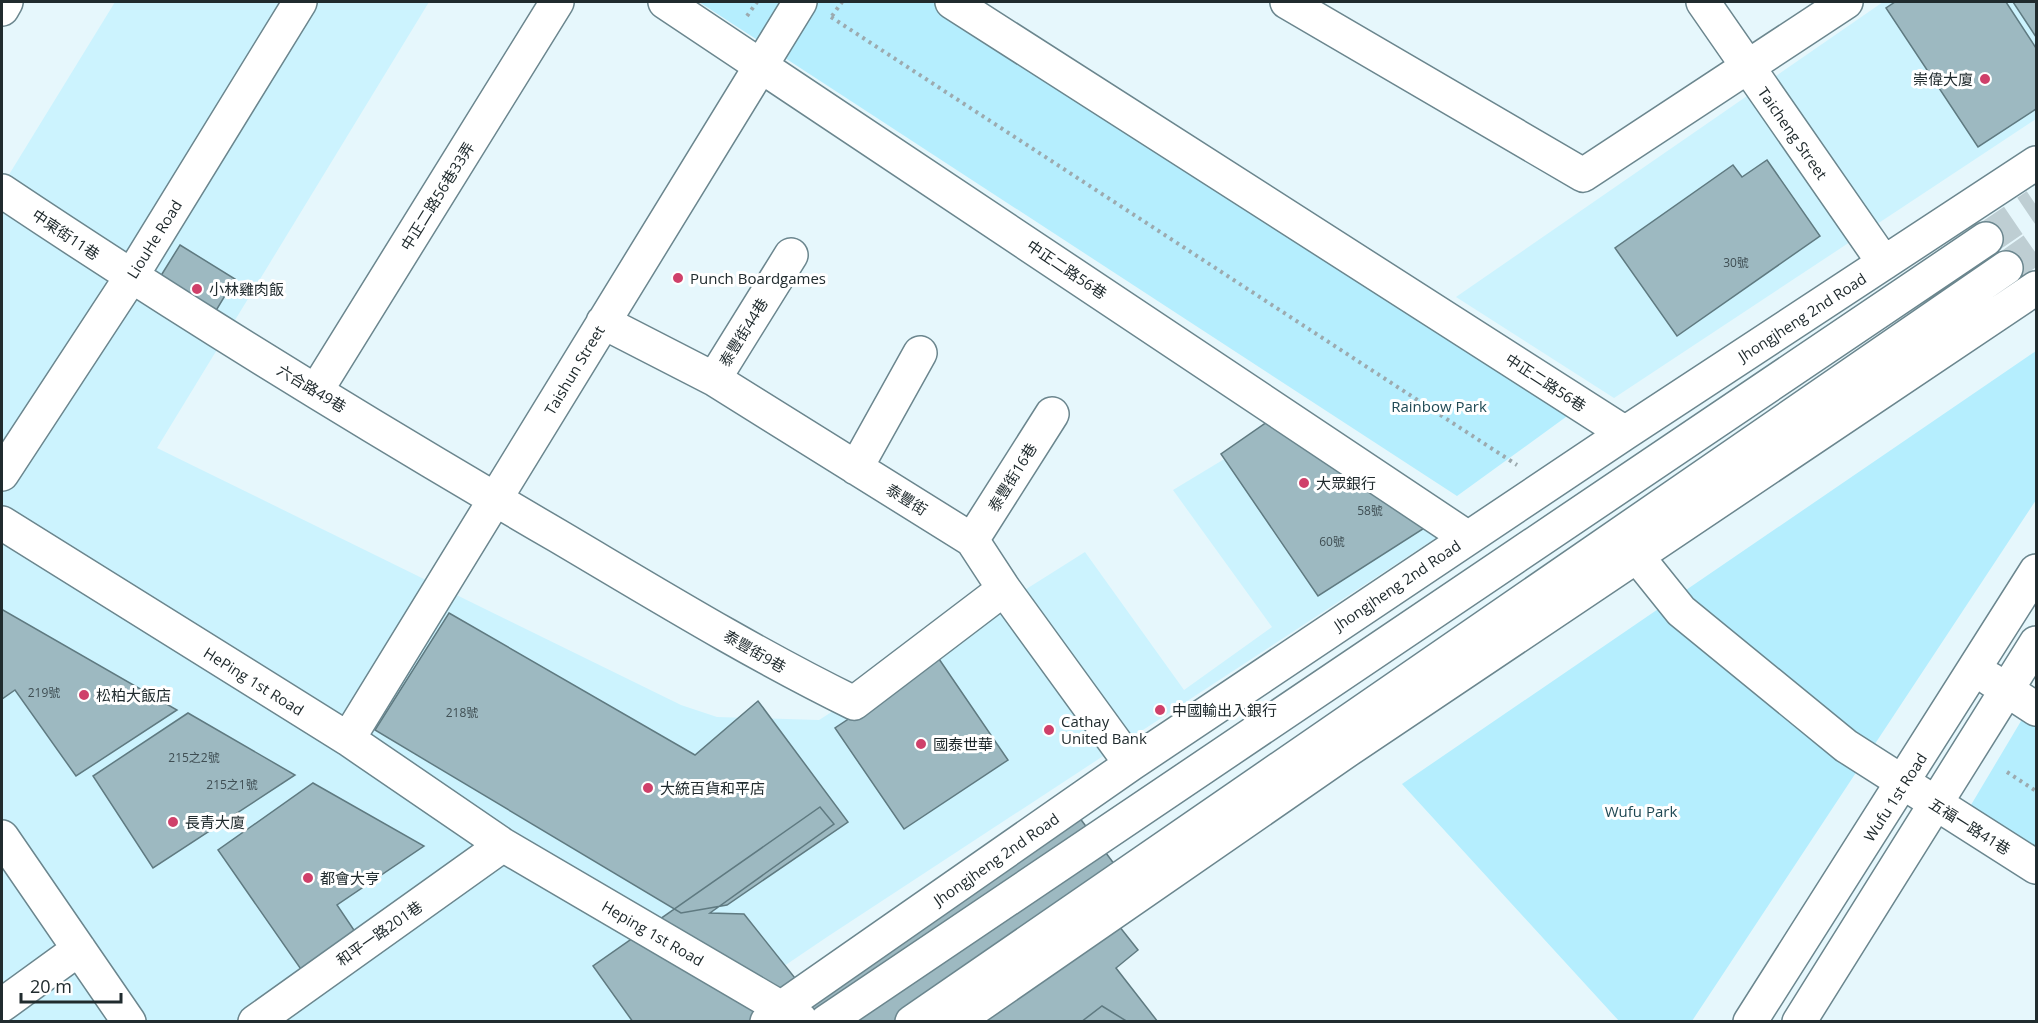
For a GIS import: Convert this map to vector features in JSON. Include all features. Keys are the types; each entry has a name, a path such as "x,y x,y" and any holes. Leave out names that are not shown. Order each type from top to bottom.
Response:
{"street":[{"path":"2,9 6,2"},
{"name":"LiouHe Road","path":"2,474 131,277 300,2"},
{"name":"中正二路56巷33弄","path":"316,391 557,2"},
{"name":"中正二路56巷","path":"665,2 1468,538"},
{"name":"Taishun Street","path":"348,739 800,2"},
{"name":"中正二路56巷","path":"952,2 1625,433"},
{"path":"1287,2 1583,175 1846,2"},
{"name":"Taicheng Street","path":"1703,2 1884,263"},
{"name":"Jhongjheng 2nd Road","path":"784,1017 1131,764 1625,433 2037,163"},
{"name":"中東街11巷","path":"2,191 131,277"},
{"path":"826,1022 1986,239"},
{"name":"泰豐街44巷","path":"714,379 791,255"},
{"path":"912,1022 2006,268"},
{"name":"六合路49巷","path":"131,277 495,500"},
{"path":"955,1022 1636,555 2037,288"},
{"name":"泰豐街","path":"603,322 714,379 972,540 1004,589 1131,764"},
{"path":"856,468 920,353"},
{"name":"泰豐街16巷","path":"972,540 1052,414"},
{"name":"泰豐街9巷","path":"495,500 786,670 854,704 1004,589"},
{"name":"HePing 1st Road","path":"2,523 348,739 503,845"},
{"name":"五福一路41巷","path":"1636,555 1681,611 1846,746 2037,867"},
{"name":"Wufu 1st Road","path":"1750,1022 2037,571"},
{"path":"1799,1022 2037,643"},
{"path":"1976,670 2037,709"},
{"path":"2,837 129,1022"},
{"name":"Heping 1st Road","path":"503,845 784,1017"},
{"name":"和平一路201巷","path":"255,1022 503,845"},
{"path":"2,1005 79,949"}],"path":[{"path":"831,17 1518,465"},
{"path":"2007,772 2037,790"}],"shaded area":[{"path":"115,2 429,2 157,448 681,705 717,717 819,720 1085,552 1184,690 1272,627 1173,490 1279,426 1442,534 827,937 703,1021 2,1021 2,186"},
{"path":"1883,2 2036,2 2036,119 1614,398 1456,297"}],"green space":[{"name":"Rainbow Park","path":"699,2 933,2 1570,414 1457,496"},
{"name":"Wufu Park","path":"2036,351 2036,500 1692,1021 1619,1021 1402,784"},
{"path":"2024,716 2036,724 2036,854 1968,810"}],"building":[{"name":"崇偉大廈","path":"1895,2 2006,2 2036,48 2036,109 1978,147 1886,8"},
{"path":"2013,2 2036,2 2036,37"},
{"path":"1767,160 1820,236 1677,336 1615,248 1733,165 1742,177"},
{"name":"小林雞肉飯","path":"180,245 235,279 208,324 168,300 162,274"},
{"name":"大眾銀行","path":"1270,420 1426,527 1318,596 1221,454"},
{"name":"松柏大飯店","path":"2,610 177,710 76,776 15,690 2,699"},
{"name":"大統百貨和平店","path":"449,613 695,755 758,701 848,822 727,905 681,913 375,730"},
{"name":"國泰世華","path":"939,659 1008,760 904,829 835,728"},
{"name":"長青大廈","path":"188,713 295,775 153,868 93,776"},
{"name":"都會大亨","path":"313,783 424,846 337,905 360,939 305,975 218,850"},
{"path":"1067,801 1142,901 1115,921 1138,950 1116,968 1158,1022 633,1022 593,966 820,807 834,824 710,913 744,914 810,997"},
{"path":"1102,1006 1128,1022 1081,1022"}],"tunnel":[{"path":"1986,239 2036,205"},
{"path":"2006,268 2036,247"}],"place":[{"name":"崇偉大廈","path":"1985,79"},
{"name":"Punch Boardgames","path":"678,278"},
{"name":"小林雞肉飯","path":"197,289"},
{"name":"大眾銀行","path":"1304,483"},
{"name":"松柏大飯店","path":"84,695"},
{"name":"中國輸出入銀行","path":"1160,710"},
{"name":"Cathay United Bank","path":"1049,730"},
{"name":"國泰世華","path":"921,744"},
{"name":"大統百貨和平店","path":"648,788"},
{"name":"長青大廈","path":"173,822"},
{"name":"都會大亨","path":"308,878"}]}
